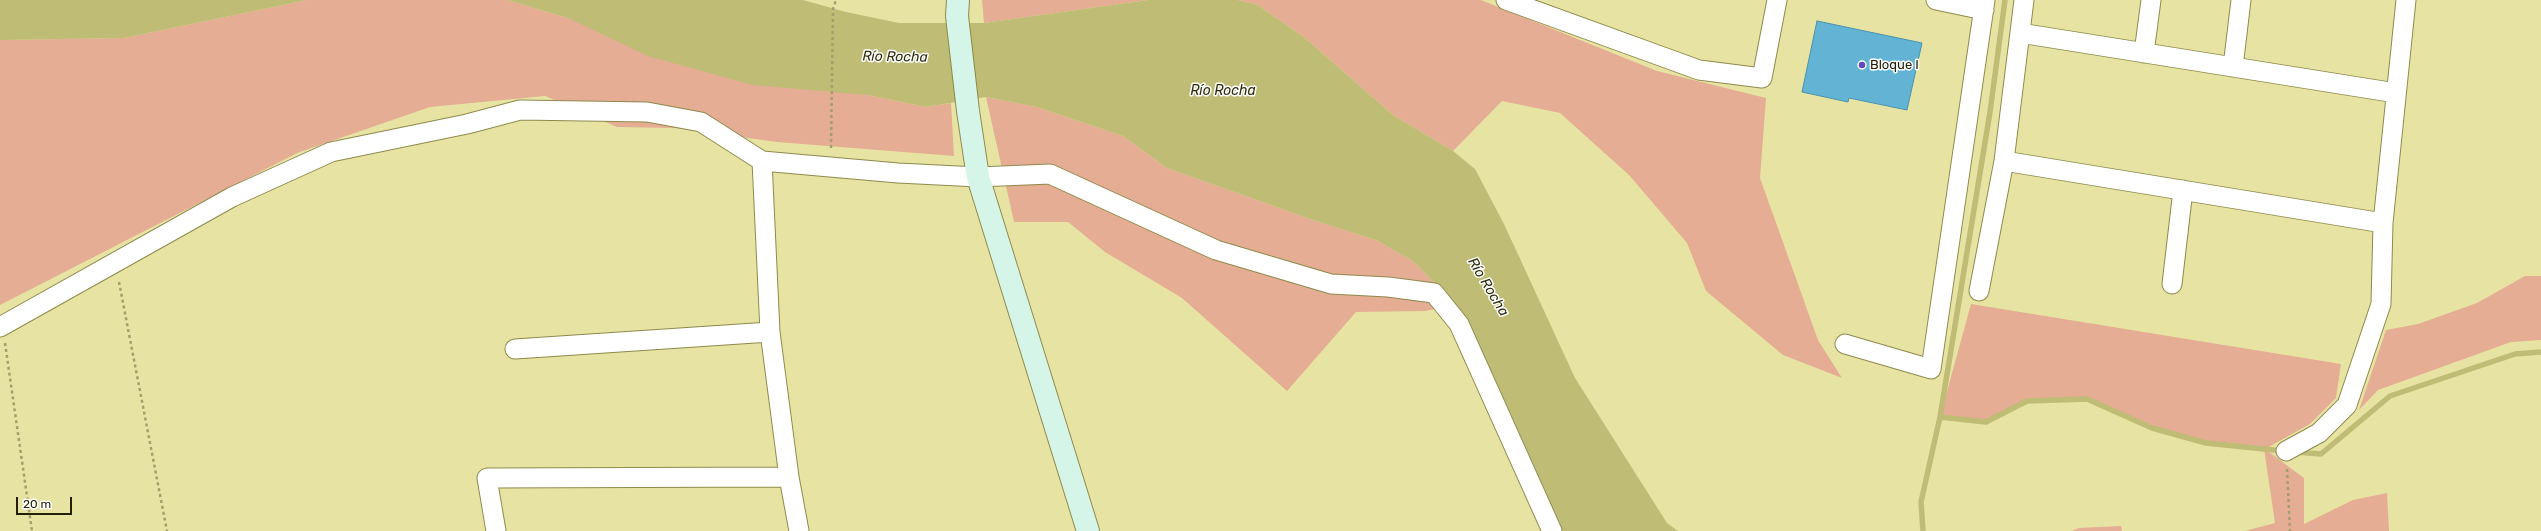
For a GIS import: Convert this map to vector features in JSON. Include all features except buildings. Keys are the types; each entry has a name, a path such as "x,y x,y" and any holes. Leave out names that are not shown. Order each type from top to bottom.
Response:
{"main road":[{"path":"957,8 968,111 978,177 1088,531"}],"street":[{"path":"1506,0 1699,70 1762,78 1777,0"},
{"path":"1844,344 1931,368 1985,5 1936,0"},
{"path":"1978,291 2004,161 2024,0"},
{"path":"2144,53 2151,0"},
{"path":"2233,67 2241,0"},
{"path":"2286,451 2319,433 2347,405 2381,304 2383,223 2406,0"},
{"path":"2020,33 2396,93"},
{"path":"1,326 232,197 331,152 467,124 520,110 647,112 701,122 762,161 830,169 978,177 1050,174 1216,250 1331,284 1388,287 1434,293 1459,324 1552,531"},
{"path":"762,161 770,332 789,477 799,531"},
{"path":"2004,161 2383,223"},
{"path":"2172,284 2182,190"},
{"path":"515,349 770,332"},
{"path":"496,531 487,478 789,477"}],"path":[{"path":"830,169 833,102 833,9 836,0"},
{"path":"115,263 167,531"},
{"path":"1,326 32,531"},
{"path":"2286,451 2290,531"}],"shaded area":[{"path":"307,0 507,0 568,18 868,95 926,107 951,103 954,156 777,142 675,128 617,127 545,96 430,107 297,153 0,305 0,40 124,38"},
{"path":"982,0 1148,0 984,23"},
{"path":"1238,0 1481,0 1657,71 1766,98 1760,178 1818,340 1842,378 1783,355 1706,291 1687,243 1629,175 1560,113 1502,101 1453,151 1393,115 1305,38 1258,5"},
{"path":"986,97 1037,107 1123,136 1167,168 1313,220 1376,240 1413,261 1456,305 1425,311 1356,312 1287,391 1182,298 1105,252 1068,222 1014,222"},
{"path":"2525,276 2541,276 2541,340 2511,342 2378,390 2359,410 2386,330 2418,324 2477,303"},
{"path":"1971,304 2341,364 2336,398 2310,424 2265,449 2304,478 2304,524 2353,500 2387,493 2389,531 2245,531 2275,523 2264,449 2206,443 2152,428 2087,399 2027,401 1986,422 1940,417"},
{"path":"2121,526 2122,531 2071,531 2079,528"}],"water":[{"path":"0,0 307,0 124,38 0,40"},
{"name":"Río Rocha","path":"507,0 803,0 846,12 899,23 984,23 1148,0 1238,0 1258,5 1305,38 1393,115 1453,151 1475,169 1504,224 1575,378 1667,523 1678,531 1561,531 1456,305 1413,261 1376,240 1313,220 1167,168 1123,136 1037,107 986,97 926,107 868,95 752,85 648,56 568,18"}],"waterway":[{"path":"1923,531 1921,502 1940,417 1990,112 2005,0"},
{"path":"2296,452 2321,454 2390,396 2515,354 2541,352"},
{"path":"1940,417 1986,422 2027,401 2087,399 2152,428 2206,443 2283,451"}],"place":[{"name":"Bloque I","path":"1862,65"}]}
